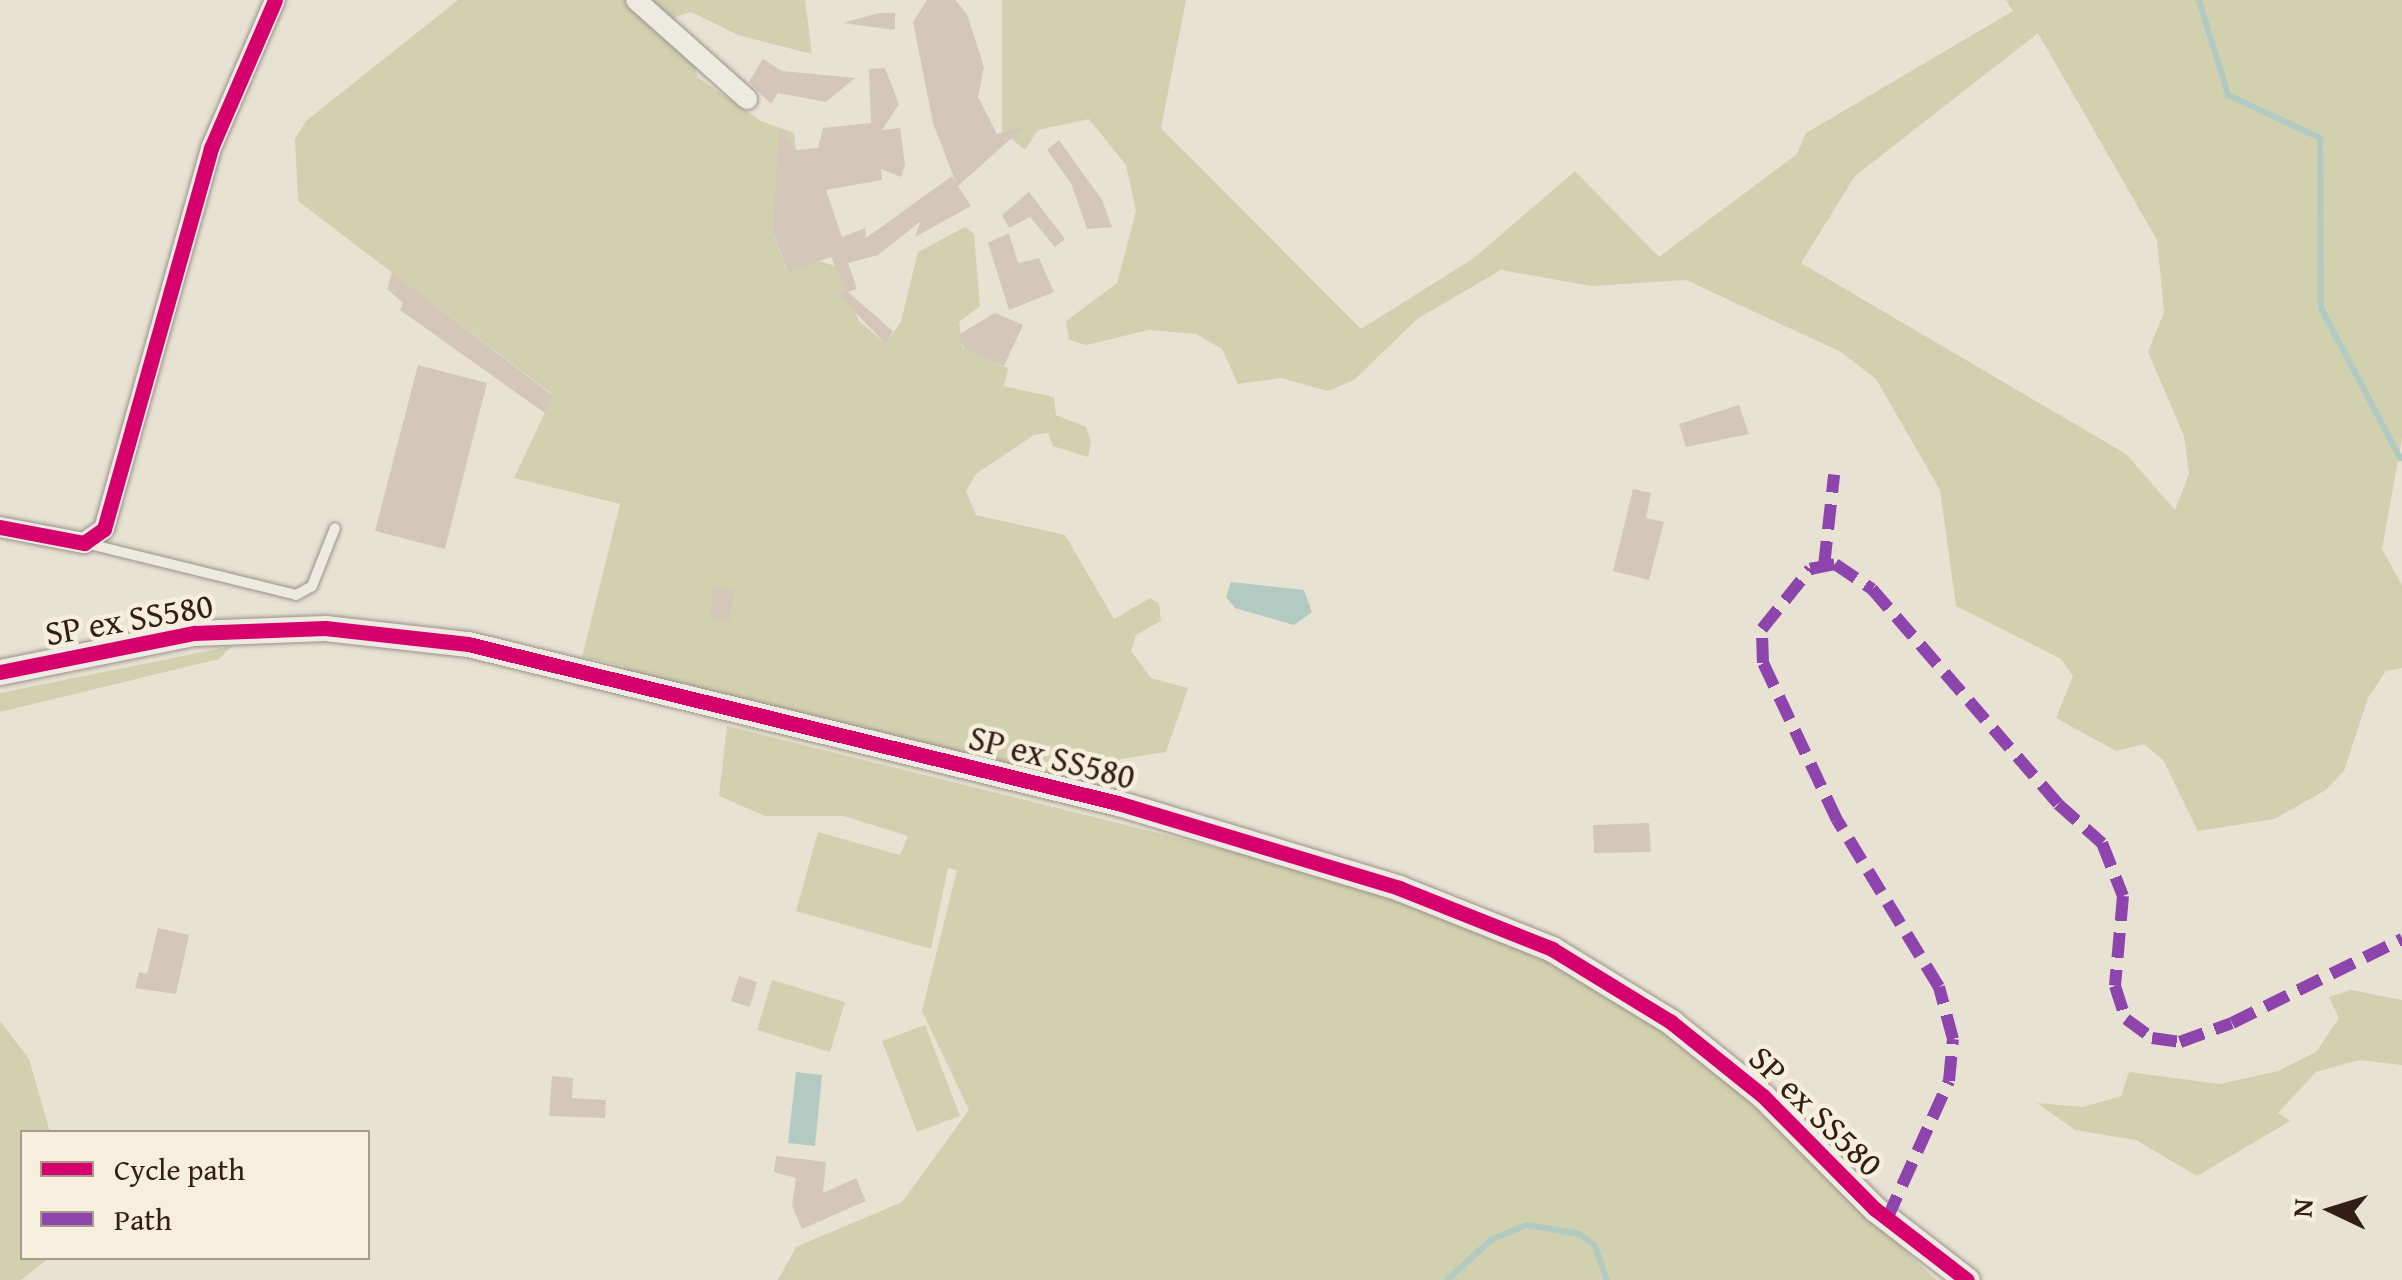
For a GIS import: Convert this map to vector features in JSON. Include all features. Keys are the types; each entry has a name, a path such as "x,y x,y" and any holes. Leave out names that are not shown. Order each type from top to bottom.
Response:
{"street":[{"path":"0,527 84,543 104,529 211,148 275,0"},
{"path":"636,0 747,99"},
{"name":"SP ex SS580","path":"0,672 194,633 325,628 468,644 1118,804 1398,888 1552,949 1672,1022 1762,1096 1875,1209 1967,1280"}],"lane":[{"path":"84,543 296,595 312,586 335,528"}],"green space":[{"path":"458,0 805,0 812,54 738,35 691,12 673,18 695,50 697,77 761,121 794,133 796,150 780,151 772,230 787,271 820,261 835,266 859,321 886,344 901,321 918,252 965,227 974,234 980,306 959,322 963,348 1008,368 1004,386 1054,397 1056,415 1086,427 1091,442 1088,457 1053,446 1048,433 1034,435 976,474 966,491 976,515 1065,535 1114,619 1150,598 1159,603 1161,621 1136,635 1131,651 1151,678 1188,688 1166,752 1121,759 1104,788 623,673 624,666 582,657 620,504 514,478 553,395 298,201 295,139 306,121"},
{"path":"1002,0 1186,0 1161,128 1361,329 1474,258 1575,171 1659,257 1797,154 1806,133 2013,11 2006,0 2402,0 2402,438 2382,549 2402,585 2402,668 2386,671 2368,698 2344,771 2326,790 2274,819 2198,831 2163,760 2144,744 2116,751 2056,718 2073,676 2061,659 1956,606 1940,490 1876,379 1841,352 1686,280 1592,286 1501,270 1417,319 1354,380 1328,391 1281,378 1238,384 1222,349 1196,334 1149,330 1086,345 1069,340 1066,321 1117,283 1136,211 1126,165 1089,119 1038,130 1025,150 1002,131","holes":["2038,33 2157,240 2164,312 2148,352 2184,436 2189,474 2175,510 2126,454 1801,263 1855,176"]},
{"path":"232,646 219,659 0,712 0,693"},
{"path":"727,726 1419,898 1608,984 1752,1102 1936,1280 778,1280 796,1247 902,1202 969,1110 922,1011 957,870 948,868 931,949 796,911 818,832 900,855 908,836 844,816 765,816 719,796"},
{"path":"772,980 845,1002 830,1052 757,1030"},
{"path":"2351,990 2402,1000 2402,1065 2359,1060 2316,1072 2278,1113 2290,1121 2197,1176 2136,1140 2075,1130 2037,1103 2083,1107 2121,1096 2129,1072 2220,1084 2278,1071 2316,1052 2339,1018 2329,997"},
{"path":"0,1021 29,1059 49,1130 20,1130 20,1260 46,1260 21,1280 0,1280"},
{"path":"925,1025 960,1116 917,1132 882,1041"}],"shaded area":[{"path":"1231,582 1304,590 1312,612 1294,625 1235,608 1226,597"},
{"path":"796,1072 822,1075 815,1146 788,1143"}],"building":[{"path":"927,0 955,0 967,14 984,67 978,97 997,134 1026,125 958,186 971,206 915,237 921,221 878,255 848,263 857,289 848,292 893,331 886,344 838,295 845,290 831,257 788,272 772,230 780,129 796,150 818,148 823,128 871,123 869,69 885,68 899,104 882,130 900,128 905,165 901,177 881,169 882,180 826,190 842,237 865,228 866,238 952,176 956,183 933,123 913,22"},
{"path":"878,13 895,13 895,30 843,23"},
{"path":"763,59 782,71 855,78 826,102 778,93 771,104 749,82"},
{"path":"1059,140 1102,200 1112,227 1087,229 1071,183 1047,150"},
{"path":"1029,192 1065,239 1055,247 1030,217 1009,228 1002,215"},
{"path":"1009,233 1018,263 1039,258 1054,292 1009,310 988,243"},
{"path":"392,272 553,396 545,413 400,310 403,303 387,289"},
{"path":"995,313 1023,325 1004,366 965,349 958,335"},
{"path":"418,365 487,383 445,549 375,531"},
{"path":"1739,405 1749,434 1686,447 1679,424"},
{"path":"1633,489 1651,493 1646,518 1664,522 1649,580 1613,571"},
{"path":"713,588 734,590 730,621 710,618"},
{"path":"1649,823 1651,852 1594,853 1593,825"},
{"path":"158,928 189,935 176,994 135,988 139,972 147,974"},
{"path":"739,976 757,982 750,1007 731,1001"},
{"path":"552,1076 573,1078 572,1098 606,1100 605,1118 549,1116"},
{"path":"776,1156 826,1162 823,1193 856,1178 866,1201 802,1229 792,1206 796,1178 774,1172"}],"waterway":[{"path":"2199,0 2228,95 2320,138 2321,308 2400,458"},
{"path":"1447,1280 1492,1239 1527,1225 1580,1234 1595,1246 1607,1280"}],"marked path":[{"path":"1824,566 1834,475"},
{"path":"1887,1219 1949,1081 1953,1039 1939,987 1837,820 1763,663 1762,629 1810,569 1835,564 1872,589 2058,804 2102,843 2123,896 2115,986 2126,1019 2152,1038 2180,1042 2232,1023 2402,939"}],"cycle path":[{"path":"0,527 84,543 104,529 211,148 275,0"},
{"path":"0,672 194,633 325,628 468,644 1118,803 1399,888 1552,949 1671,1022 1763,1096 1875,1209 1967,1280"}]}
